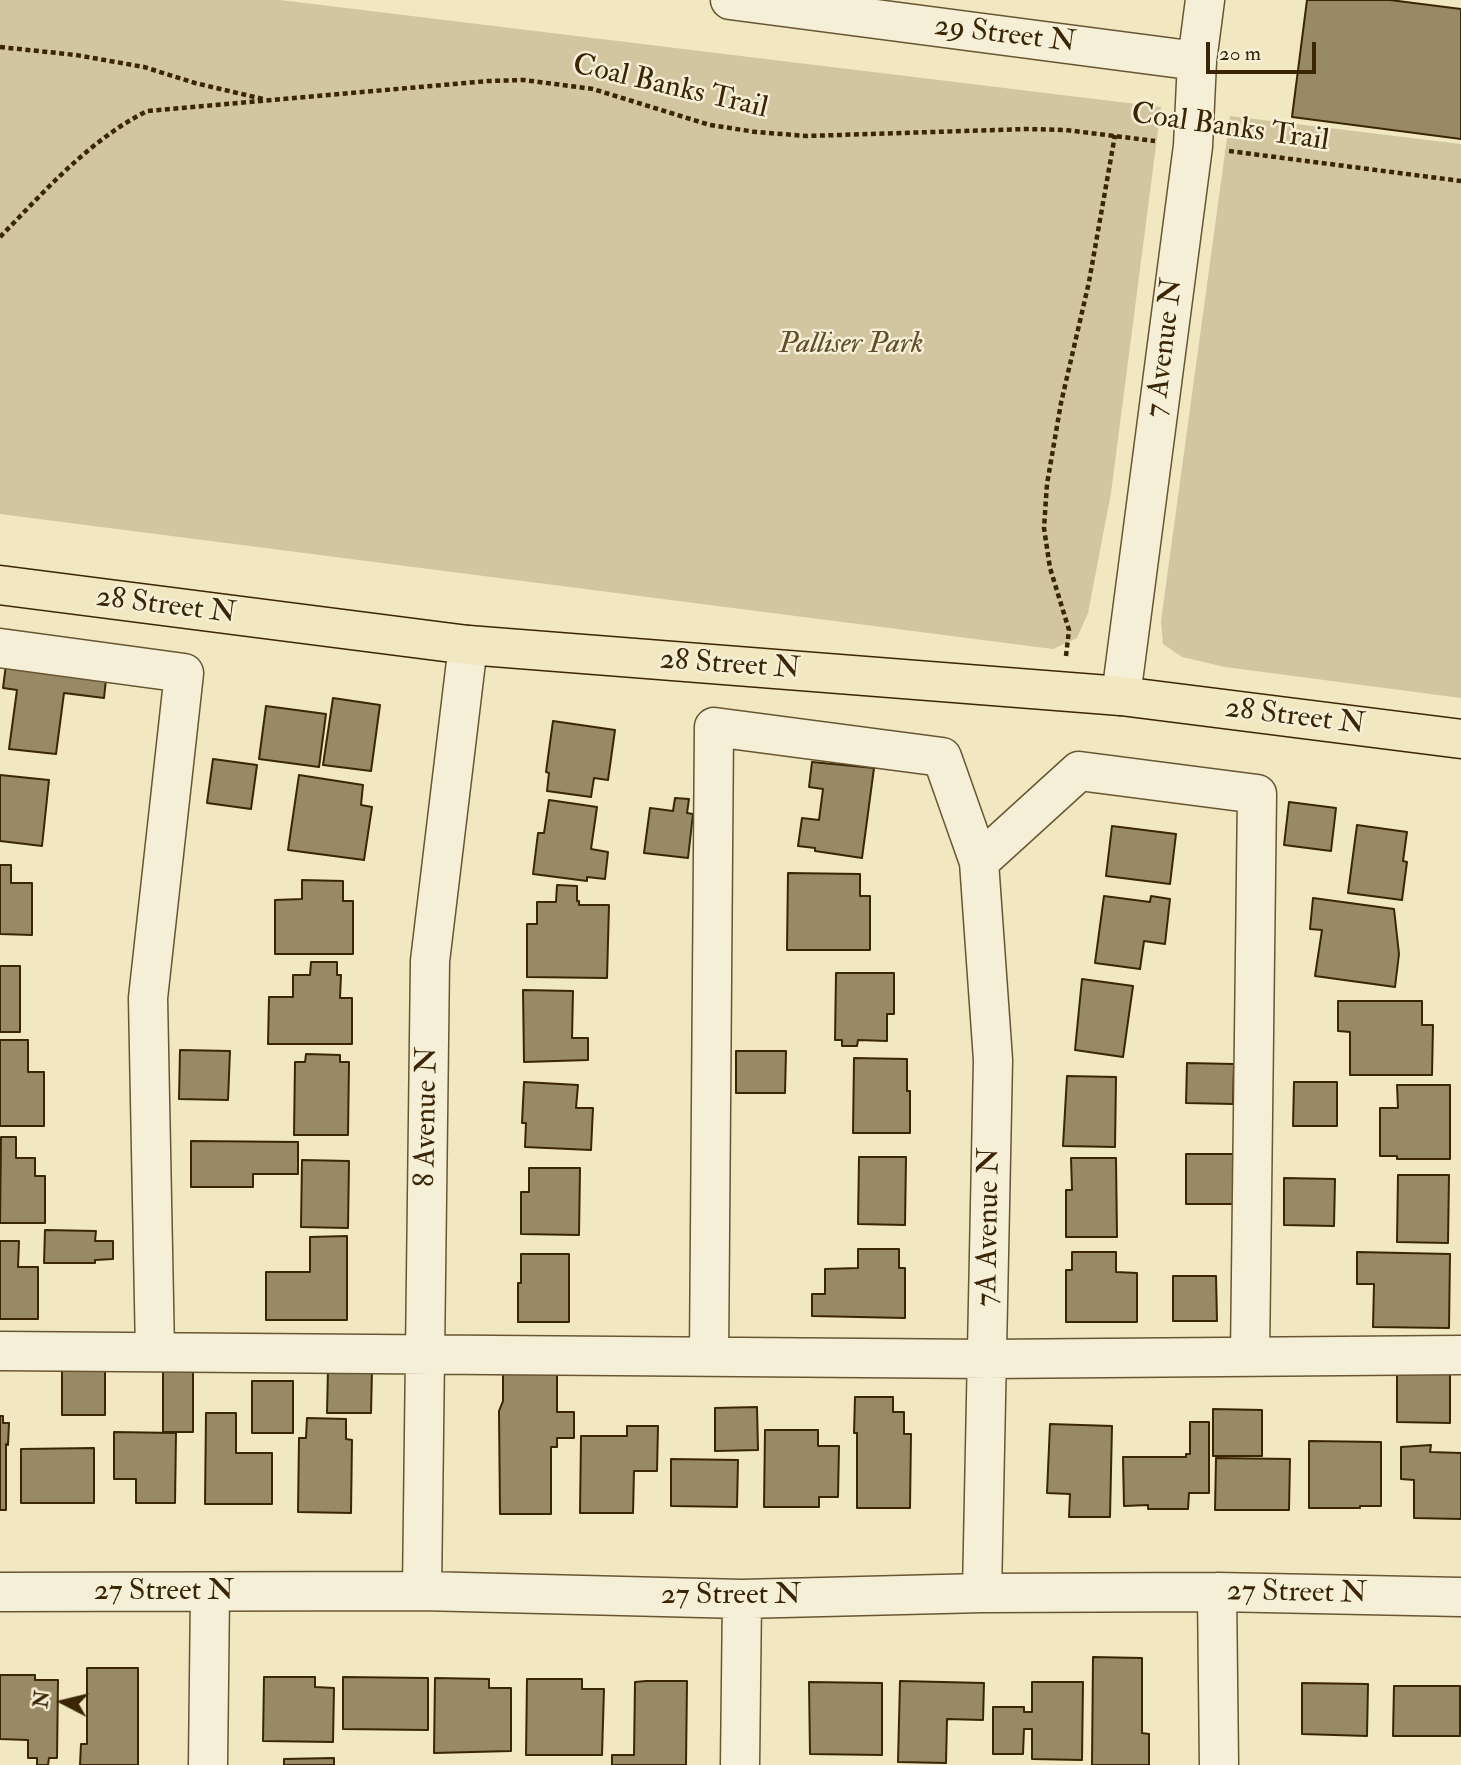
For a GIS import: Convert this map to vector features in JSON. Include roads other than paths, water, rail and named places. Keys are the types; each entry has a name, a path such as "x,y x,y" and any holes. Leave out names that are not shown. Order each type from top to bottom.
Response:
{"main road":[{"name":"28 Street N","path":"0,585 468,645 1121,696 1461,738"}],"street":[{"name":"29 Street N","path":"730,0 1197,61"},
{"name":"7 Avenue N","path":"1121,696 1193,146 1197,61 1205,0"},
{"name":"8 Avenue N","path":"422,1591 430,961 468,645"},
{"path":"0,648 184,673 148,998 155,1352"},
{"name":"7A Avenue N","path":"709,1356 715,727 942,757 979,862 993,1060 982,1592"},
{"path":"979,862 1079,771 1257,794 1250,1356"},
{"path":"0,1351 987,1359 1461,1355"},
{"name":"27 Street N","path":"0,1592 422,1591 741,1599 982,1592 1217,1592 1461,1597"},
{"path":"1217,1592 1219,1765"},
{"path":"208,1765 211,1593"},
{"path":"740,1765 741,1599"}],"park label":[{"name":"Palliser Park","path":"851,346"}]}
